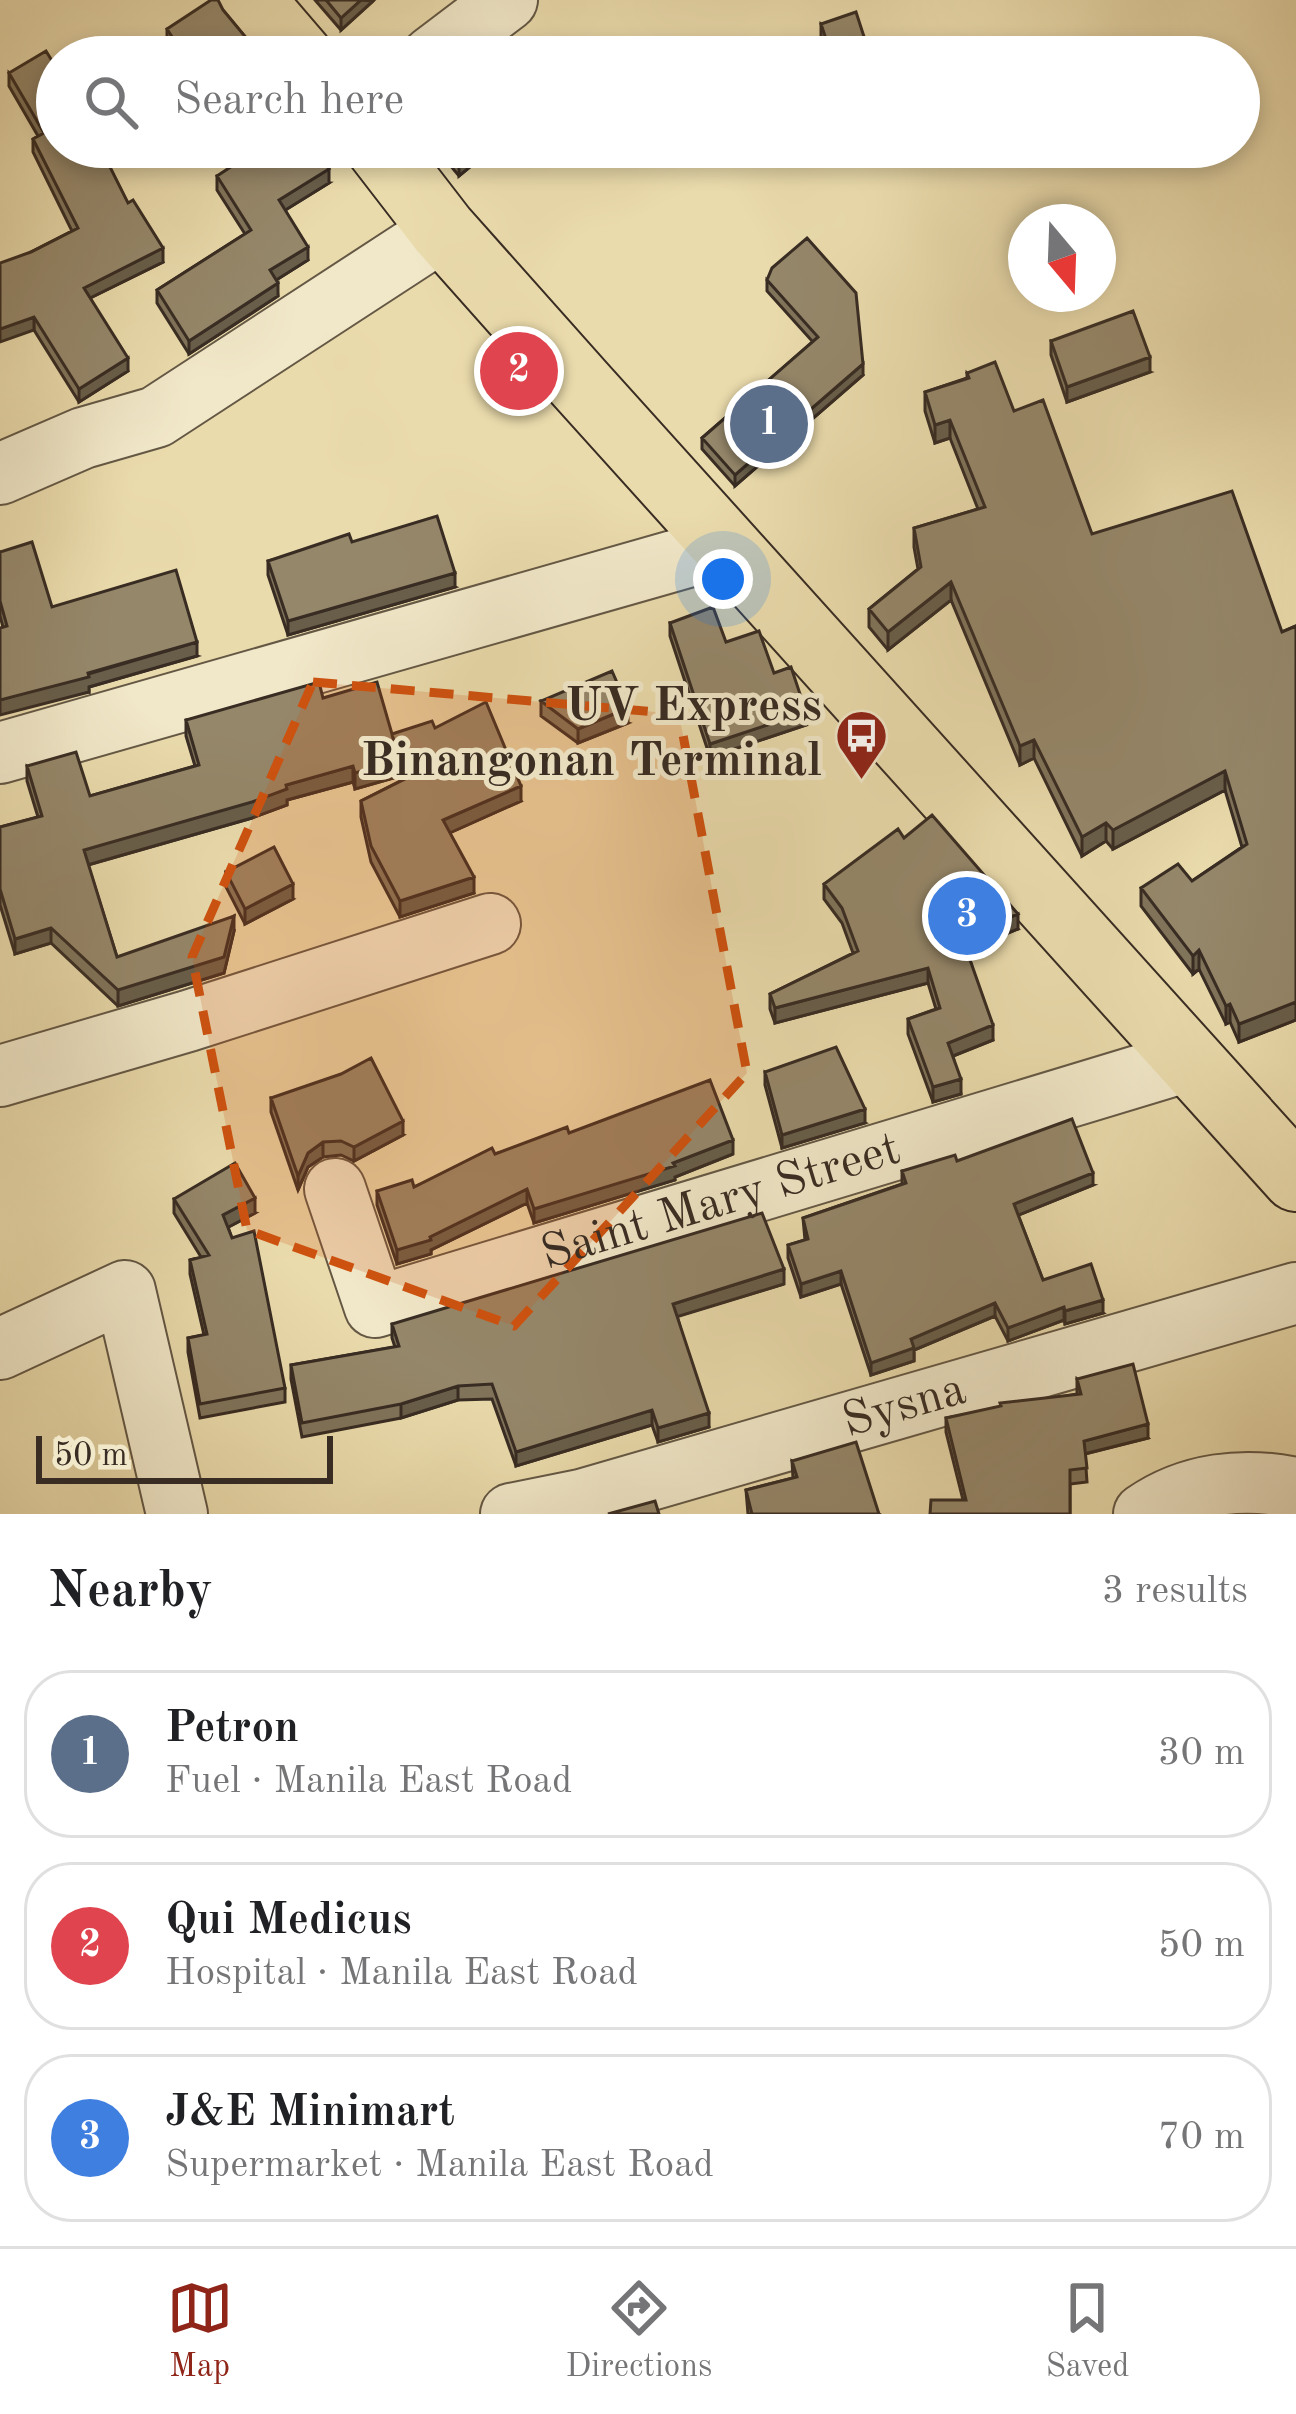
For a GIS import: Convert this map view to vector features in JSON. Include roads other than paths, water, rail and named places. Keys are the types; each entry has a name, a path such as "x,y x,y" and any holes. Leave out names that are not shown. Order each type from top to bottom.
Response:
{"main road":[{"path":"251,0 282,36"},
{"path":"395,168 443,230 1296,1178"}],"street":[{"path":"459,36 496,8"},
{"path":"0,474 83,438 156,416 443,230"},
{"path":"0,753 726,546"},
{"path":"0,1076 490,924"},
{"name":"Saint Mary Street","path":"334,1189 375,1306 1188,1061"},
{"path":"0,1349 125,1291 177,1514"},
{"name":"Sysna","path":"511,1514 581,1500 1296,1293"},
{"path":"1144,1514 1164,1500 1201,1487 1264,1482 1296,1488"}],"place":[{"name":"Qui Medicus","path":"519,371"},
{"name":"Petron","path":"769,424"},
{"name":"UV Express Binangonan Terminal","path":"861,781"},
{"name":"J&E Minimart","path":"967,916"}]}
